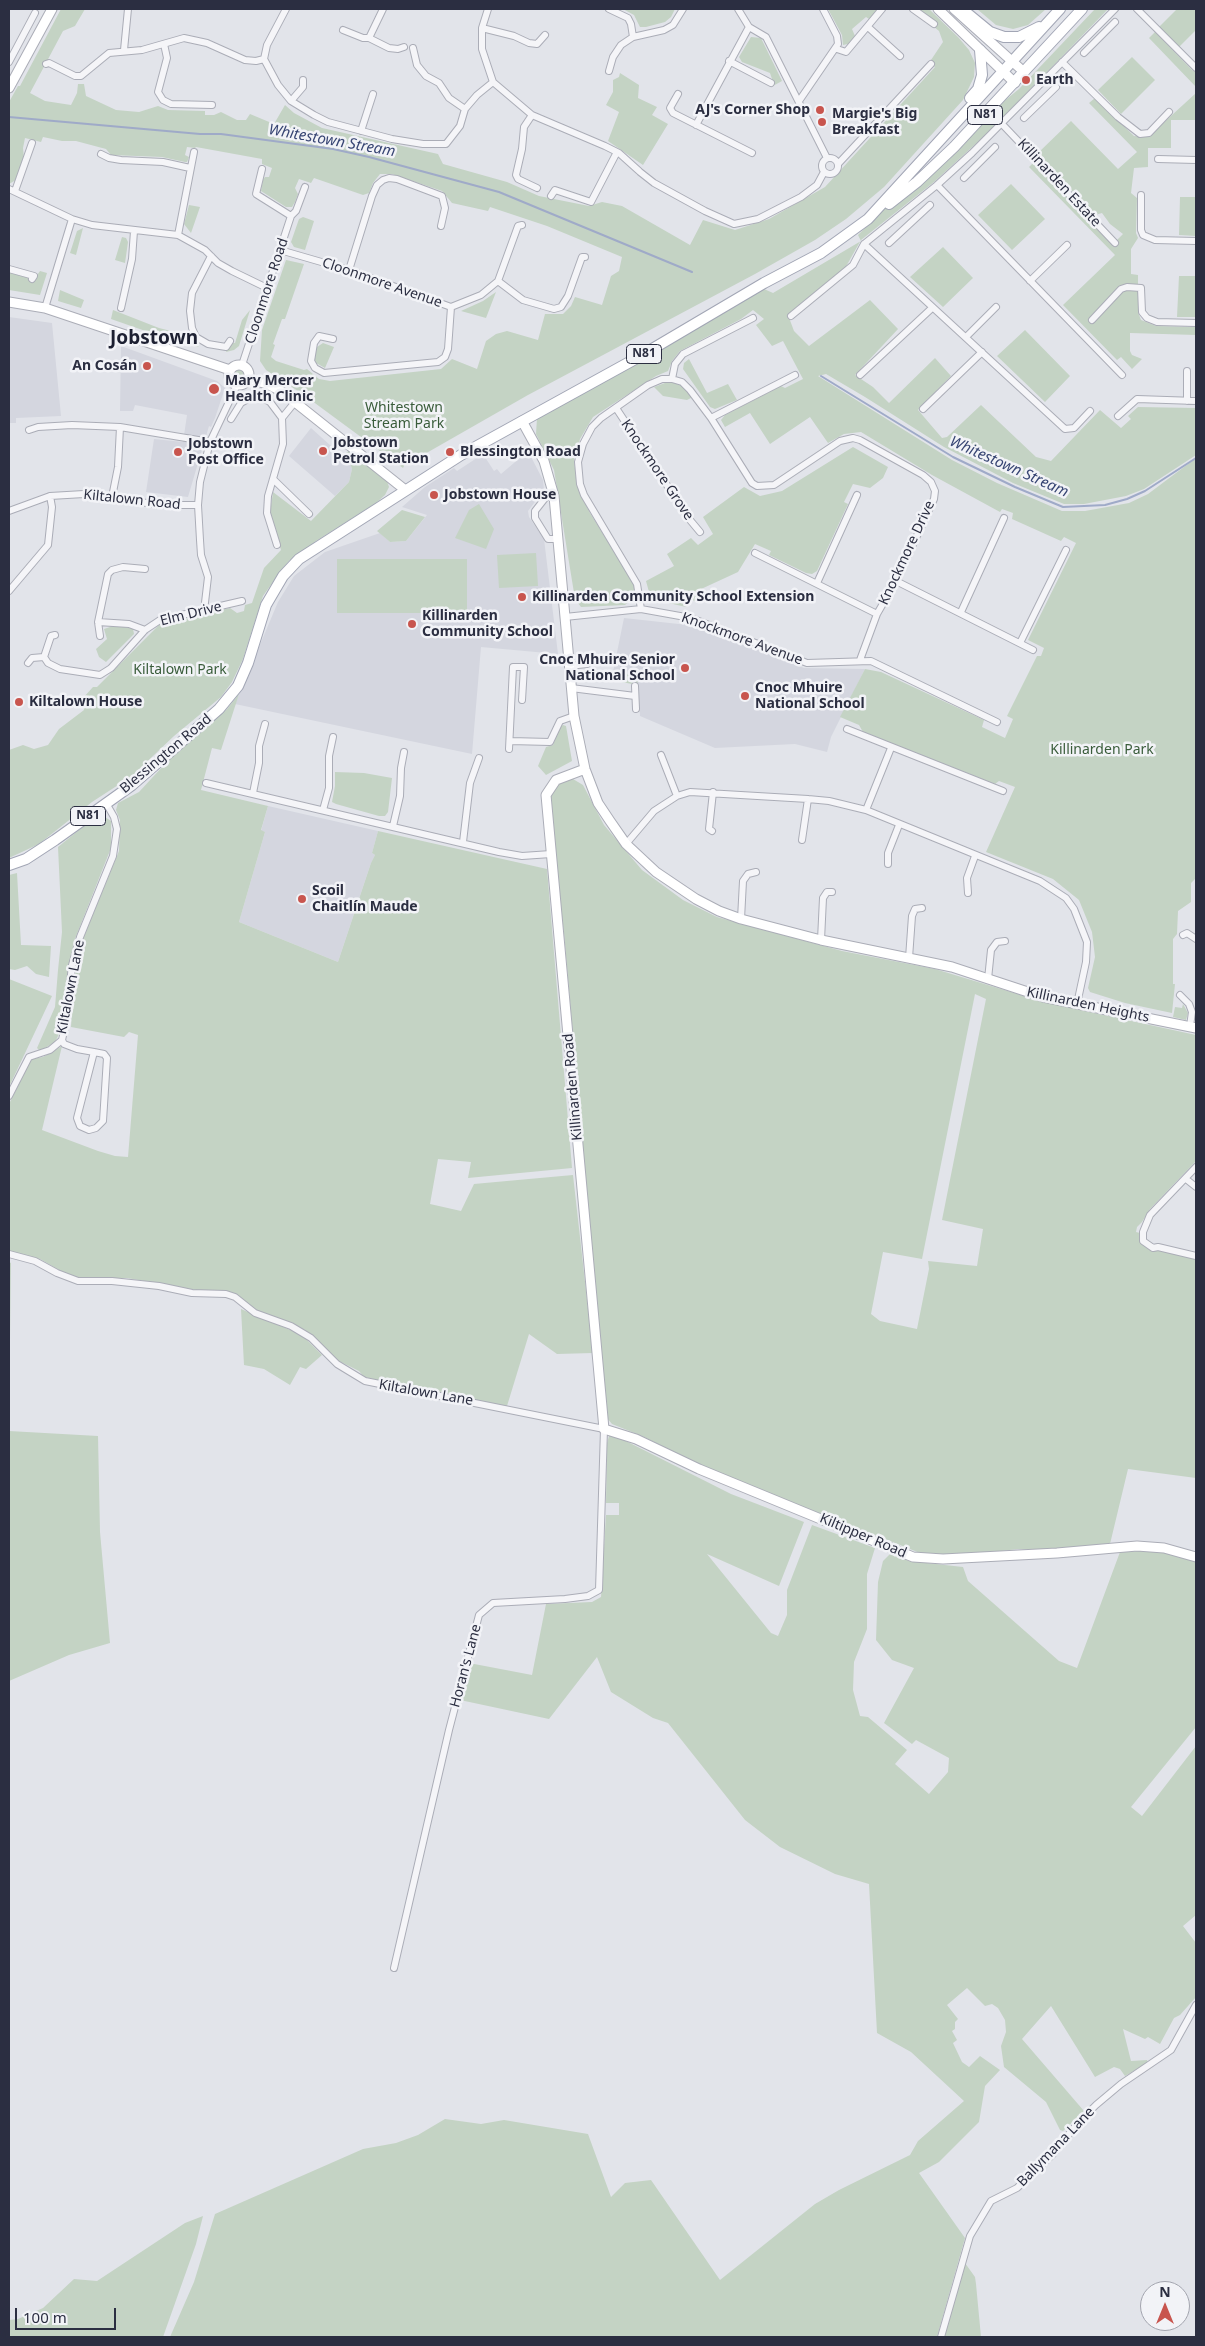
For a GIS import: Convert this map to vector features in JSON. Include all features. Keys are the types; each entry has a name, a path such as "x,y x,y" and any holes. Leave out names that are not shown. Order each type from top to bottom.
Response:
{"main road":[{"path":"962,9 990,32 1004,37 1019,37 1048,22"},
{"name":"Blessington Road","path":"874,215 938,141 1060,9"},
{"name":"Blessington Road","path":"9,865 26,859 132,785 219,709 238,686 248,663 266,604 283,576 299,559 404,489 637,358 764,283 821,253 902,195 935,166 1016,82 1082,9"},
{"path":"938,141 978,89 982,75 980,50"}],"street":[{"path":"9,88 52,9"},
{"path":"124,50 128,9"},
{"path":"286,9 267,45 264,59 278,85 291,101 314,116 361,131 423,144 446,144 460,126 465,109 477,95 493,82"},
{"path":"369,38 383,9"},
{"path":"488,9 482,28 483,59 493,82 532,115 617,152 639,172 710,214 734,224 758,219 801,197 816,185 824,172"},
{"path":"609,9 628,18 632,24 633,37"},
{"path":"609,71 613,57 621,45 633,37 664,30 673,25 683,9"},
{"path":"738,9 750,27 766,38 827,158"},
{"path":"799,101 837,49 837,36 823,9"},
{"path":"837,49 846,52 882,9"},
{"path":"913,9 934,24"},
{"path":"938,9 1016,82"},
{"path":"954,9 1024,72"},
{"path":"791,316 853,266 864,244 937,186 1002,124 1115,9"},
{"path":"1137,9 1196,68"},
{"path":"10,59 35,13"},
{"path":"1084,53 1115,22"},
{"path":"696,125 750,27"},
{"path":"868,27 900,56"},
{"path":"482,28 537,44 545,35"},
{"path":"1095,29 1101,36"},
{"path":"343,30 363,38 369,38 389,48 404,47"},
{"path":"46,64 49,63 76,76 82,76 109,53 124,50 142,50 184,38 195,39 245,60 256,61 264,59"},
{"path":"164,44 167,58 158,92 162,100 170,104 212,106"},
{"path":"413,48 417,65 426,76 438,83 450,98 465,109"},
{"path":"730,61 771,83"},
{"path":"1062,62 1118,117 1140,134 1149,133 1169,112"},
{"path":"827,158 821,166 824,172 832,174 837,170 838,164 932,64"},
{"path":"291,101 303,87 303,80"},
{"name":"Killinarden Estate","path":"1024,118 1056,87"},
{"path":"1034,91 1043,100"},
{"path":"361,131 373,94"},
{"path":"678,94 670,108 673,113 752,153"},
{"path":"532,115 524,127 522,150 516,175 518,179 537,188"},
{"name":"Killinarden Estate","path":"1002,124 1115,243"},
{"path":"32,143 12,190 72,219 93,226 178,235 201,248 240,276 267,288"},
{"name":"Killinarden Estate","path":"964,178 995,148"},
{"path":"178,235 194,152"},
{"path":"551,196 554,190 591,202 617,152"},
{"path":"972,153 980,162"},
{"path":"101,154 108,158 163,162 190,168"},
{"path":"827,158 832,158 838,164"},
{"path":"1158,159 1196,160"},
{"path":"262,169 256,194 291,216"},
{"path":"349,270 372,196 377,186 383,180 389,178 397,179 442,196 446,208 441,226"},
{"path":"937,186 1122,375"},
{"name":"Cloonmore Road","path":"242,365 291,216 296,210 305,188"},
{"path":"1141,195 1141,230 1144,235 1155,240 1196,241"},
{"path":"888,243 930,205"},
{"path":"902,214 909,223"},
{"path":"45,308 72,219"},
{"path":"522,225 518,226 498,281 523,300 554,309 561,307 568,296 582,257 585,257"},
{"path":"121,308 132,258 134,231"},
{"path":"864,244 1065,429 1074,428 1090,411"},
{"path":"1030,281 1067,245"},
{"name":"Cloonmore Avenue","path":"280,250 349,270 452,307 480,296 498,281"},
{"path":"210,256 192,293 190,311 192,328 196,337 208,344 226,347 230,341"},
{"path":"9,269 34,276 32,279"},
{"path":"1092,320 1122,289 1127,287 1141,288 1142,312 1147,318 1157,322 1196,323"},
{"path":"9,302 45,308 230,370"},
{"path":"333,339 320,336 314,343 311,361 315,368 324,373 438,362 445,357 448,349 452,307"},
{"path":"860,376 932,308"},
{"path":"966,337 996,308"},
{"path":"672,379 675,364 682,354 753,318"},
{"path":"923,409 982,352"},
{"path":"230,370 236,365 242,365 248,371 248,379 245,383 237,385"},
{"path":"230,370 230,379 237,385"},
{"path":"1187,371 1187,401"},
{"path":"641,609 637,584 584,495 578,472 578,462 586,436 601,418 655,382 672,379 686,385 711,418 795,375"},
{"path":"248,379 267,384 295,402 404,489"},
{"path":"204,611 208,576 201,555 198,505 200,482 210,442 237,385"},
{"path":"231,419 241,404 255,394 270,402 282,418 282,444 268,496 267,513 277,545"},
{"path":"1118,416 1137,399 1196,401"},
{"path":"282,418 295,402"},
{"name":"Knockmore Grove","path":"616,408 690,520 700,532"},
{"name":"Knockmore Drive","path":"711,418 747,475 757,486 774,485 846,439 860,440 923,475 931,482 935,491 934,499 896,582 878,614 860,660"},
{"name":"Killinarden Heights","path":"522,421 544,461 554,496 574,716 585,769 598,803 626,844 674,886 719,911 741,919 821,940 952,967 1029,993 1193,1027 1190,1004 1180,995"},
{"path":"29,430 38,427 72,425 120,427 210,442"},
{"path":"112,497 118,467 120,427"},
{"path":"272,479 308,514"},
{"name":"Kiltalown Road","path":"9,512 24,504 50,496 84,494 161,505 198,505"},
{"path":"817,583 857,495"},
{"path":"9,591 48,545 52,507 50,496"},
{"path":"554,496 546,497 535,511 535,518 548,539 558,539"},
{"path":"961,612 1004,518"},
{"path":"1020,643 1066,550"},
{"path":"755,553 878,614"},
{"path":"100,636 98,622 108,574 112,570 123,567 145,569"},
{"path":"896,582 961,612 1033,650"},
{"name":"Elm Drive","path":"44,657 48,663 60,669 100,675 110,668 145,630 160,620 242,601"},
{"name":"Knockmore Avenue","path":"565,618 641,609 691,618 806,663 871,661 997,722"},
{"path":"98,622 129,624 145,630"},
{"path":"28,663 32,658 44,657 51,636 55,636"},
{"path":"569,666 587,664"},
{"path":"509,749 514,667 524,667 522,700"},
{"path":"635,686 636,709"},
{"path":"571,688 635,696"},
{"path":"510,741 550,742 560,721 574,716"},
{"path":"253,794 259,763 259,746 266,724"},
{"path":"847,729 1003,791"},
{"path":"323,810 329,788 329,756 334,737"},
{"path":"866,810 891,748"},
{"path":"393,826 400,796 401,768 404,752"},
{"path":"661,755 677,796"},
{"path":"462,842 470,783 479,758"},
{"name":"Killinarden Road","path":"585,769 556,780 546,795 604,1429"},
{"path":"206,783 522,856 551,854"},
{"path":"626,844 654,811 677,796 690,792 829,801 866,810 1050,886 1066,898 1074,909 1086,942 1086,962 1077,1004"},
{"path":"712,831 709,829 713,792"},
{"path":"802,840 804,839 808,799"},
{"name":"Kiltalown Lane","path":"9,1096 29,1057 50,1050 62,1040 66,1022 72,965 80,936 113,856 117,829 114,817 106,803"},
{"path":"888,864 888,853 900,825"},
{"path":"968,893 967,878 975,856"},
{"path":"741,919 742,882 748,874 756,872"},
{"path":"821,940 823,898 827,892 832,892"},
{"path":"909,958 912,916 914,909 922,908"},
{"path":"1183,935 1187,933 1196,939"},
{"path":"988,979 991,950 997,942 1005,941"},
{"path":"62,1040 64,1044 77,1049 94,1052 104,1054 107,1058 103,1121 96,1128 89,1130 80,1126 77,1118 94,1052"},
{"path":"1196,1167 1150,1215 1143,1241 1153,1248 1158,1247 1196,1256"},
{"path":"1186,1179 1196,1187"},
{"name":"Kiltalown Lane","path":"9,1254 35,1261 57,1274 78,1281 112,1280 159,1286 192,1293 226,1294 235,1297 255,1313 291,1326 311,1338 337,1364 365,1381 604,1429"},
{"name":"Kiltipper Road","path":"604,1429 636,1439 699,1469 913,1557 943,1559 1057,1553 1137,1546 1164,1548 1196,1557"},
{"name":"Horan's Lane","path":"394,1968 449,1730 479,1615 493,1603 565,1599 588,1596 599,1590 604,1429"},
{"name":"Ballymana Lane","path":"941,2337 970,2236 991,2201 1017,2188 1053,2154 1091,2110 1121,2084 1171,2050 1196,2005"}],"shaded area":[{"path":"9,317 52,323 61,416 16,418 16,423 9,423"},
{"path":"121,346 217,381 225,388 215,418 211,427 209,426 188,497 146,492 154,439 183,442 187,415 135,405 133,411 120,411"},
{"path":"311,428 350,463 352,469 349,482 335,496 289,456"},
{"name":"Killinarden Community School","path":"528,451 543,480 544,490 528,511 529,517 544,539 558,654 481,647 472,754 235,704 278,602 294,576 325,552 380,533 390,542 406,541 427,515 402,507 425,487 454,468 457,471 483,454 494,471 497,469 501,474"},
{"name":"Cnoc Mhuire National School","path":"624,618 697,626 804,668 865,669 831,737 827,752 795,744 715,748 640,716 637,676 613,672"},
{"path":"268,806 378,831 372,853 375,855 338,962 239,922 265,832 261,831"}],"green space":[{"name":"Whitestown Stream Park","path":"61,9 85,9 75,26 63,31 30,93 45,101 71,105 77,93 78,84 84,84 86,96 116,110 139,112 158,106 168,110 205,111 205,115 214,115 221,112 237,120 246,120 250,114 274,124 285,105 294,113 322,128 438,154 443,164 507,182 539,196 589,206 602,202 622,206 690,245 703,220 735,230 769,219 825,187 935,67 929,63 943,42 939,31 912,9 929,9 958,37 969,50 975,63 974,77 963,100 884,187 846,219 815,240 755,274 528,395 416,459 406,462 403,468 304,395 266,370 260,361 262,330 286,260 304,264 285,319 282,319 273,344 275,345 271,357 276,361 304,370 307,369 319,379 330,381 441,369 452,359 477,369 486,341 496,334 507,331 538,340 545,314 563,314 571,306 575,297 602,305 611,276 619,271 622,257 547,226 490,207 488,211 452,203 442,191 392,174 380,174 373,183 369,193 363,195 314,178 311,183 299,179 295,188 298,194 295,202 292,207 286,207 261,191 263,180 265,177 269,177 272,168 262,164 262,159 196,147 187,147 185,155 189,157 187,162 185,162 162,157 111,155 106,149 76,141 62,141 43,137 41,142 25,138 24,158 16,180 9,184 9,102 18,86 20,86"},
{"path":"623,9 675,9 671,17 665,22 640,27 634,15"},
{"path":"828,9 879,9 869,19 866,17 852,29 855,36 848,44 843,45 842,35"},
{"path":"977,9 1046,9 1028,25 1013,29 996,25"},
{"path":"1095,9 1108,9 993,128 934,182 861,240 858,235 941,152 1019,89"},
{"path":"1177,9 1196,9 1196,30 1179,47 1159,27"},
{"path":"1155,32 1196,72 1196,87 1149,38"},
{"path":"751,37 761,38 782,81 771,87 773,82 770,73 742,62 739,57"},
{"path":"1132,57 1155,80 1121,114 1098,90"},
{"path":"620,73 639,85 638,98 657,107 652,115 668,124 643,165 608,141 619,112 606,105 613,92 613,80 619,77"},
{"path":"1196,93 1196,120 1171,120 1171,148 1148,148 1148,167 1134,168 1131,193 1137,198 1136,233 1138,238 1131,249 1131,274 1138,275 1138,312 1141,320 1156,326 1196,327 1196,335 1130,333 1130,351 1132,355 1142,359 1132,369 1121,357 1117,360 1063,305 1115,255 1029,167 1034,162 1114,243 1123,234 1110,224 1102,213 1095,215 1037,154 1071,121 1118,169 1137,152 1089,103 1095,98 1134,136 1148,137"},
{"path":"1011,184 1045,219 1012,250 978,215"},
{"path":"1180,197 1196,197 1196,236 1179,235"},
{"path":"189,205 200,207 191,233 184,224"},
{"path":"303,217 314,221 305,250 294,247 291,242 299,219"},
{"path":"83,228 76,255 70,253 77,231"},
{"path":"122,237 126,238 128,242 125,263 115,260"},
{"name":"Killinarden Park","path":"860,242 844,270 788,315 794,331 809,346 870,300 898,329 855,375 873,387 889,403 935,358 951,376 918,410 942,438 947,437 981,405 1036,457 1051,461 1100,410 1121,428 1131,419 1128,416 1138,407 1196,408 1196,455 1144,489 1126,496 1084,504 1064,504 1013,483 944,447 826,374 818,376 952,460 997,483 1062,511 1085,511 1129,503 1148,494 1196,458 1196,878 1191,883 1191,902 1178,911 1177,934 1173,939 1173,984 1175,984 1172,1013 1125,1003 1090,992 1088,988 1095,957 1092,932 1079,900 1053,879 986,852 1015,787 999,781 995,784 863,732 859,725 840,717 865,669 881,672 984,720 982,727 1005,738 1013,719 1007,716 1037,656 1041,656 1044,648 1028,640 1076,543 1064,537 1061,541 1012,519 1013,513 1002,509 1000,512 932,475 861,432 844,434 828,443 810,417 770,444 750,413 725,427 721,420 725,415 781,386 785,388 803,379 783,341 772,346 756,325 764,319 753,310 741,319 680,351 672,361 668,371 656,376 593,417 580,439 574,460 577,486 590,513 635,585 634,597 625,605 581,607 575,599 554,470 536,434 537,418 764,289 773,293"},
{"path":"943,247 973,278 943,307 910,277"},
{"path":"40,271 47,273 40,295 9,290 9,272 35,278"},
{"path":"1179,276 1196,276 1196,317 1177,317"},
{"path":"60,290 84,300 81,308 58,301"},
{"path":"496,292 486,318 461,311 483,301"},
{"path":"113,310 159,328 191,336 199,345 198,347 154,334 111,319"},
{"path":"250,310 239,346 234,350 226,352 229,342 235,343 242,320"},
{"path":"1025,330 1070,376 1045,402 997,356"},
{"path":"323,343 334,347 325,368 316,363 314,358 317,347"},
{"path":"689,359 707,393 728,384 737,400 715,409 710,407 683,369 684,363"},
{"path":"236,368 242,368 246,375 242,382 236,382 232,378 232,372"},
{"path":"665,383 675,383 684,387 693,397 687,400 663,396 654,387"},
{"path":"853,447 888,467 883,478 870,488 853,484 844,502 848,504 817,571 812,574 806,573 769,555 771,551 755,544 738,572 699,590 695,601 690,599 686,607 656,600 649,592 646,581 674,566 667,554 691,538 698,545 713,534 703,517 744,487 760,496 782,491"},
{"name":"Kiltalown Park","path":"349,451 387,481 389,487 385,495 375,504 316,541 290,560 283,568 263,596 243,659 232,682 221,697 174,736 132,776 92,802 39,844 9,858 9,750 23,745 34,749 48,745 59,729 84,710 83,698 93,687 97,687 159,625 230,608 237,613 244,611 245,605 252,603 264,568 281,550 270,513 273,492 311,521 349,482 352,469 350,463 342,455"},
{"path":"479,504 494,529 486,549 455,538 469,510"},
{"path":"402,510 425,517 406,541 390,542 377,531"},
{"path":"536,553 538,586 499,588 497,555"},
{"path":"337,559 467,559 467,613 337,613"},
{"path":"116,625 133,629 134,634 106,662 99,657 96,649 107,639 104,629"},
{"path":"622,673 637,675 638,685 621,682"},
{"path":"239,694 221,750 212,748 201,790 268,806 261,830 265,832 239,922 338,962 375,855 372,853 378,831 547,869 572,1168 468,1178 471,1162 438,1159 430,1204 461,1211 474,1184 573,1175 593,1353 557,1354 529,1334 507,1406 364,1377 359,1371 333,1358 305,1330 249,1307 228,1291 202,1291 127,1278 81,1278 68,1275 40,1259 9,1251 9,1104 31,1059 43,1057 62,1046 42,1130 98,1151 115,1156 128,1157 138,1035 129,1032 124,1037 71,1027 75,966 82,941 119,851 120,820 116,810 118,803 139,792 177,751 227,709"},
{"path":"563,725 566,726 572,761 546,775 538,766 546,747 553,745 559,728"},
{"path":"335,772 364,773 392,778 388,812 385,816 379,816 332,802"},
{"path":"573,779 583,785 604,825 642,870 683,900 717,917 842,951 935,969 1044,1002 1196,1035 1196,1161 1150,1209 1137,1227 1136,1232 1140,1233 1140,1240 1148,1249 1162,1250 1196,1259 1196,1478 1128,1469 1110,1544 1049,1550 1018,1549 951,1557 920,1553 875,1535 807,1512 724,1477 642,1436 612,1424 607,1418 564,933 549,808 550,797 557,784","holes":["975,994 986,999 942,1220 983,1229 977,1266 928,1261 929,1269 917,1329 880,1321 871,1314 883,1252 922,1259"]},
{"path":"102,815 111,821 111,848 75,939 69,966 65,1009 59,1034 55,1042 40,1051 37,1048 55,1007 62,932 58,847 90,821"},
{"path":"17,873 21,945 51,946 49,977 36,974 27,966 15,970 9,969 9,875"},
{"path":"9,979 52,996 9,1087"},
{"path":"1183,1004 1188,1013 1186,1020 1173,1017 1175,1007 1182,1008"},
{"path":"9,1262 11,1263 9,1417"},
{"path":"241,1309 302,1335 322,1355 306,1369 300,1367 290,1385 264,1369 244,1365"},
{"path":"9,1431 98,1436 100,1532 110,1643 69,1655 9,1681"},
{"path":"609,1436 616,1436 731,1494 804,1522 779,1586 707,1554 771,1633 778,1636 787,1615 787,1590 812,1525 875,1548 867,1574 867,1629 854,1662 853,1690 860,1716 868,1717 907,1750 895,1764 929,1794 948,1772 949,1758 916,1740 912,1744 884,1723 914,1668 892,1660 876,1640 878,1582 883,1561 890,1554 909,1561 963,1567 968,1581 1059,1661 1077,1668 1120,1552 1160,1550 1196,1562 1196,1727 1131,1807 1142,1816 1196,1746 1196,1915 1183,1926 1196,1943 1196,1997 1180,2015 1174,2018 1160,2044 1148,2037 1145,2039 1123,2029 1131,2061 1147,2060 1148,2063 1125,2076 1120,2069 1114,2067 1095,2077 1051,2006 1022,2039 1084,2111 1063,2131 1060,2130 1046,2102 1004,2067 1001,2046 1006,2032 1005,2020 998,2008 992,2004 985,2006 967,1988 947,2005 958,2019 955,2022 955,2029 952,2031 957,2040 953,2043 962,2062 969,2067 980,2056 1000,2070 985,2086 979,2122 939,2162 919,2173 965,2238 937,2337 170,2337 194,2282 215,2214 363,2149 396,2143 418,2135 445,2119 481,2124 504,2120 588,2134 611,2197 625,2183 651,2180 720,2280 815,2204 910,2155 918,2141 964,2101 911,2052 877,2033 869,1884 835,1874 780,1847 745,1820 668,1723 653,1718 611,1692 597,1657 549,1719 460,1700 469,1663 532,1675 546,1604 592,1602 601,1597 606,1515 619,1515 619,1503 606,1503 607,1443"},
{"path":"203,2216 196,2244 163,2337 9,2337 9,2320 18,2319 43,2308 74,2279 97,2281 185,2223"},
{"path":"965,2263 975,2277 981,2337 943,2337"}],"waterway":[{"name":"Whitestown Stream","path":"9,117 200,134 221,134 333,149 369,157 499,192 692,272"},
{"name":"Whitestown Stream","path":"821,376 953,457 1015,487 1063,507 1105,505 1127,499 1145,491 1196,458"}],"place":[{"name":"Earth","path":"1026,80"},
{"name":"AJ's Corner Shop","path":"820,110"},
{"name":"Margie's Big Breakfast","path":"822,122"},
{"name":"An Cosán","path":"147,366"},
{"name":"Mary Mercer Health Clinic","path":"214,389"},
{"name":"Jobstown Petrol Station","path":"323,451"},
{"name":"Jobstown Post Office","path":"178,452"},
{"name":"Blessington Road","path":"450,452"},
{"name":"Jobstown House","path":"434,495"},
{"name":"Killinarden Community School Extension","path":"522,597"},
{"name":"Killinarden Community School","path":"412,624"},
{"name":"Cnoc Mhuire Senior National School","path":"685,668"},
{"name":"Cnoc Mhuire National School","path":"745,696"},
{"name":"Kiltalown House","path":"19,702"},
{"name":"Scoil Chaitlín Maude","path":"302,899"}],"district":[{"name":"Jobstown","path":"154,339"}]}
